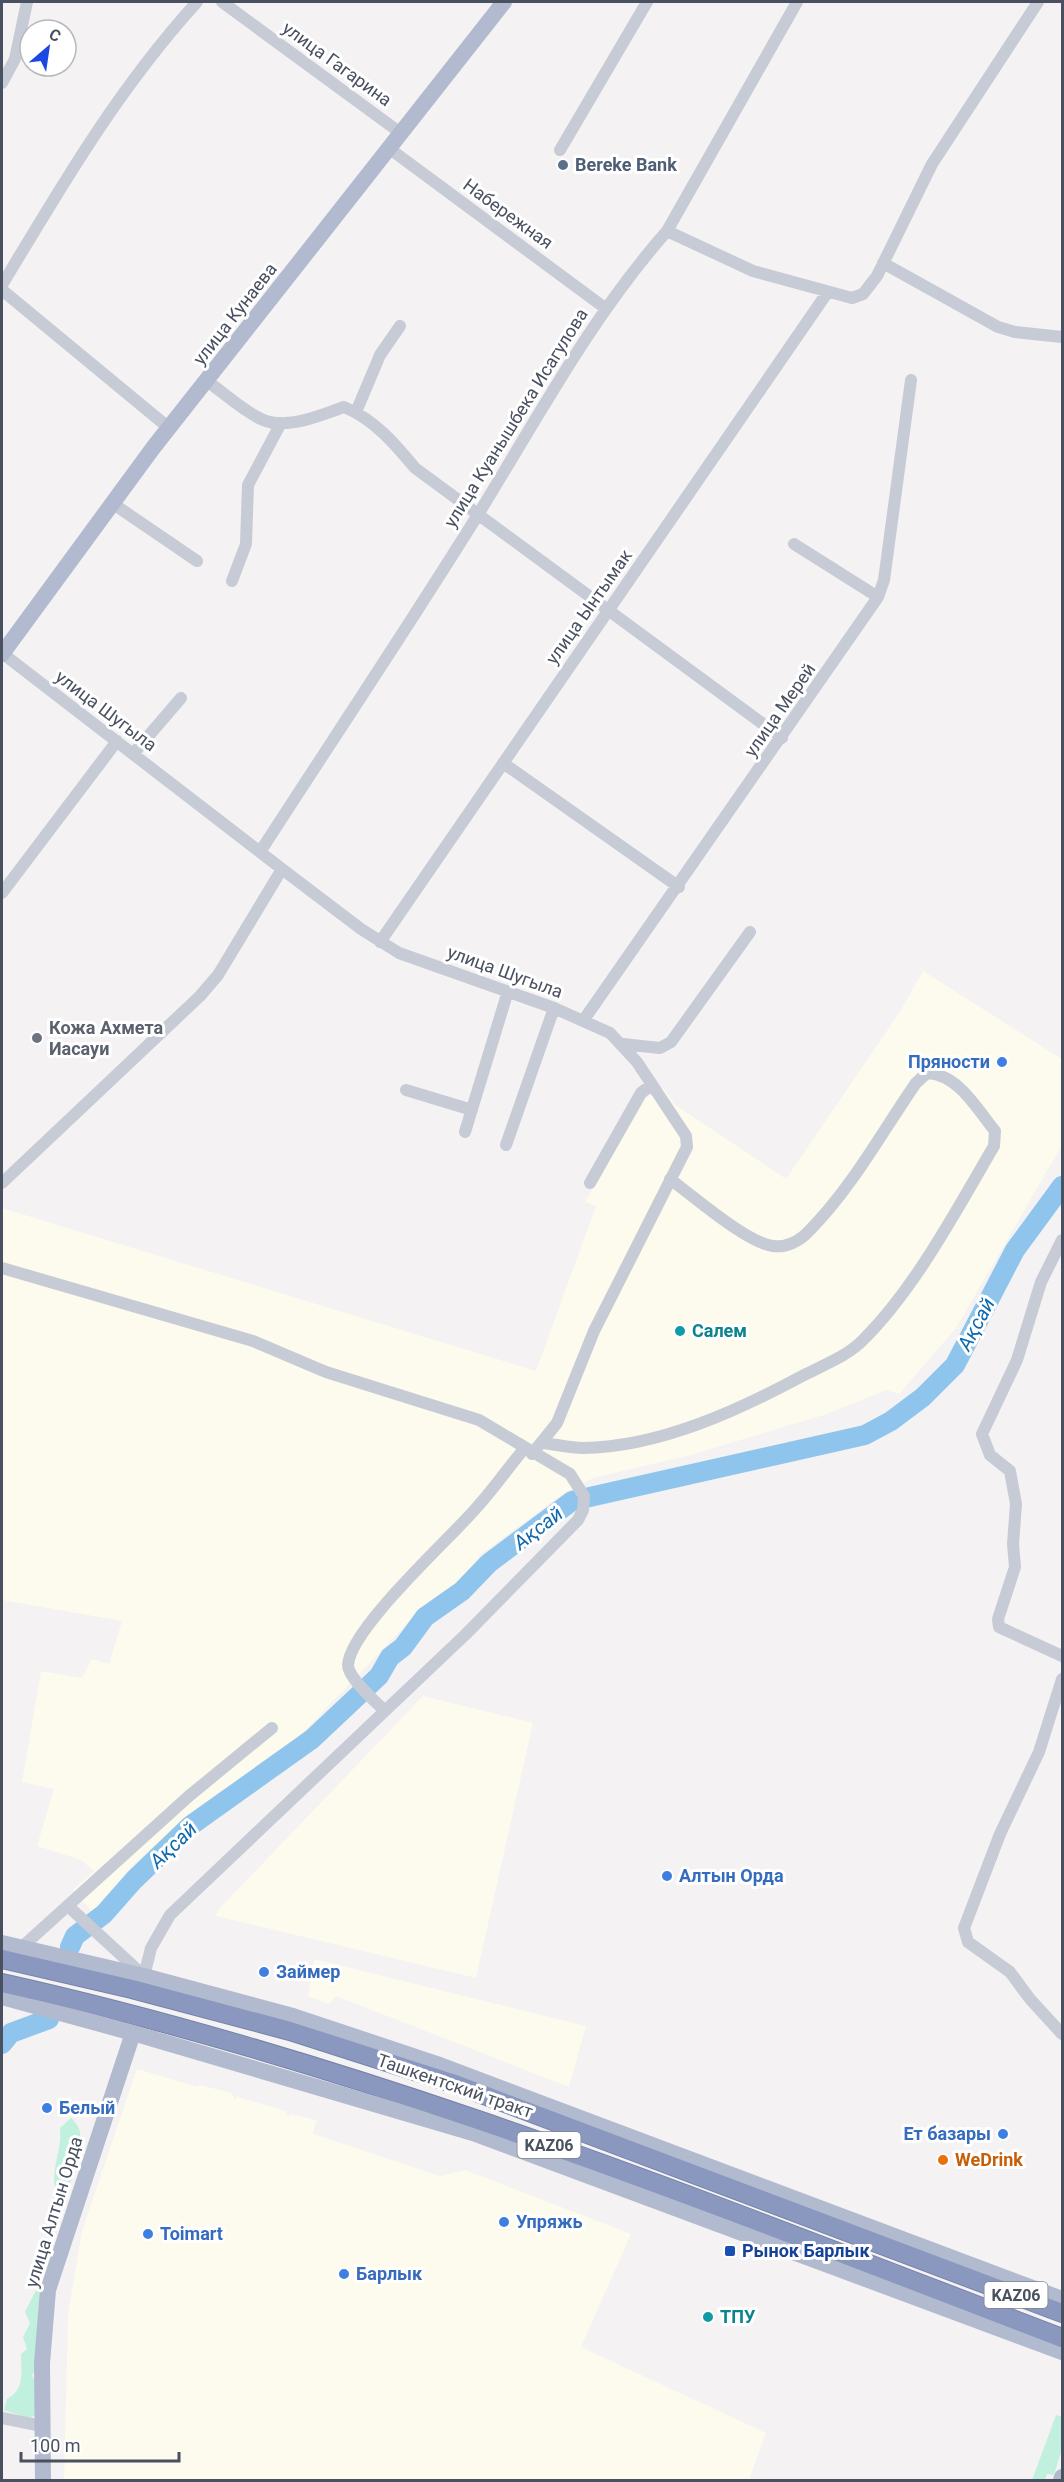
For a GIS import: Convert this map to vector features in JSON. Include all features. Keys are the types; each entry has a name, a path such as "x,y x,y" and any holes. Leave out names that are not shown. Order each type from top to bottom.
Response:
{"highway":[{"name":"KАZ06","path":"2,1959 36,1959"},
{"name":"Ташкентский тракт","path":"36,1959 290,2031 452,2083 1062,2313"},
{"name":"KАZ06","path":"3,1993 24,1988 233,2042 449,2108 1061,2349"}],"main road":[{"name":"улица Кунаева","path":"2,654 169,428 504,2"},
{"path":"2,1943 22,1947 36,1959 87,1962 293,2016 437,2064 1062,2299"},
{"path":"3,1993 77,2017 473,2133 1061,2349"},
{"name":"улица Алтын Орда","path":"43,2481 42,2363 48,2290 133,2033"}],"street":[{"path":"2,83 15,59 27,2"},
{"path":"2,285 87,143 123,91 197,2"},
{"name":"улица Гагарина","path":"222,2 402,134"},
{"path":"560,150 647,2"},
{"name":"улица Куанышбека Исагулова","path":"260,852 477,515 605,308 638,264 667,231 797,2"},
{"path":"667,231 753,271 852,298 863,294 883,263 932,164 1038,2"},
{"name":"Набережная","path":"390,149 605,308"},
{"path":"883,263 998,327 1015,332 1062,337"},
{"path":"2,290 169,428"},
{"name":"улица Ынтымак","path":"380,942 827,292"},
{"path":"356,412 380,354 400,326"},
{"name":"улица Мерей","path":"583,1021 878,597 884,580 911,380"},
{"path":"207,381 262,420 280,423 310,419 344,407 356,412 392,439 415,468 782,738"},
{"path":"232,581 246,544 248,485 280,423"},
{"path":"112,503 197,561"},
{"path":"794,544 878,597"},
{"name":"улица Шугыла","path":"2,654 380,942 399,953 554,1008 610,1033 623,1044 686,1136 687,1147 594,1331 557,1423 542,1443 528,1451 390,1597 367,1627 351,1655 348,1666 352,1676 385,1711"},
{"path":"133,754 181,698"},
{"path":"2,893 117,741"},
{"path":"502,763 679,886"},
{"path":"2,1183 200,996 218,975 282,869"},
{"path":"623,1044 660,1048 671,1042 750,932"},
{"path":"465,1132 508,991"},
{"path":"506,1144 554,1008"},
{"path":"542,1443 581,1448 616,1445 664,1435 709,1419 787,1384 851,1350 883,1319 941,1235 994,1146 995,1131 953,1080 938,1073 927,1073 916,1083 839,1196 808,1233 788,1246 772,1246 752,1239 670,1179"},
{"path":"590,1183 641,1093 651,1085"},
{"path":"406,1090 472,1110"},
{"path":"1062,1240 1041,1282 1017,1360 982,1434 990,1455 1010,1471 1016,1503 1013,1544 1015,1567 998,1619 999,1627 1062,1656"},
{"path":"2,1268 253,1341 326,1372 478,1420 570,1474 584,1496 584,1510 578,1520 474,1625 170,1915 151,1947 144,1976 69,1907"},
{"path":"1062,1679 1039,1752 1000,1834 964,1928 968,1941 1010,1972 1030,1999 1062,2034"},
{"path":"22,1947 39,1929 69,1907 189,1796 272,1728"},
{"path":"2,2418 42,2426"}],"shaded area":[{"path":"923,971 1062,1059 1062,1145 956,1328 899,1394 886,1390 824,1415 687,1456 593,1478 564,1493 480,1555 451,1591 419,1611 298,1738 188,1815 135,1863 92,1912 73,1890 94,1871 81,1860 37,1846 54,1789 22,1782 41,1671 82,1678 92,1659 109,1664 122,1621 2,1600 2,1208 536,1371 596,1206 585,1202 646,1098 663,1088 674,1104 786,1179 899,1013"},
{"path":"423,1696 533,1723 476,1978 216,1916 218,1910"},
{"path":"314,1959 586,2026 569,2087 336,1996 329,2004 308,1996"},
{"name":"Барлык","path":"137,2069 198,2087 200,2085 232,2093 235,2100 237,2097 287,2111 286,2115 291,2114 316,2120 313,2134 440,2176 465,2170 631,2234 581,2347 766,2433 749,2480 64,2480 68,2314 82,2231"}],"green space":[{"path":"71,2118 79,2130 80,2142 73,2168 67,2173 72,2180 58,2195 54,2180 60,2128"},
{"path":"43,2288 37,2368 32,2375 37,2386 36,2415 29,2418 4,2410 7,2399 17,2391 21,2380 21,2354 27,2349 23,2337 30,2323 25,2312 36,2290"},
{"path":"1056,2415 1062,2417 1062,2449 1054,2475 1047,2474 1045,2480 1032,2480"}],"waterway":[{"name":"Ақсай","path":"70,1947 75,1936 104,1914 134,1880 190,1826 312,1739 379,1676 390,1657 403,1647 425,1617 462,1591 489,1563 572,1501 865,1435 891,1421 923,1397 955,1365 1015,1250 1062,1186"},
{"name":"Ақсай","path":"2,2044 11,2033 49,2019"}],"place":[{"name":"Bereke Bank","path":"563,165"},
{"name":"Кожа Ахмета Иасауи","path":"37,1038"},
{"name":"Пряности","path":"1002,1062"},
{"name":"Салем","path":"680,1331"},
{"name":"Алтын Орда","path":"667,1876"},
{"name":"Займер","path":"264,1972"},
{"name":"Белый","path":"47,2108"},
{"name":"Ет базары","path":"1003,2134"},
{"name":"WeDrink","path":"943,2160"},
{"name":"Упряжь","path":"504,2222"},
{"name":"Toimart","path":"148,2234"},
{"name":"Рынок Барлык","path":"730,2251"},
{"name":"Барлык","path":"344,2274"},
{"name":"ТПУ","path":"708,2317"}]}
